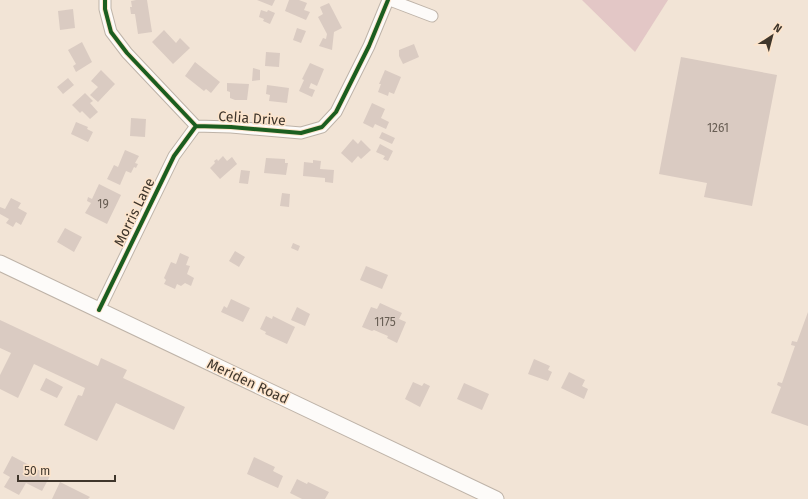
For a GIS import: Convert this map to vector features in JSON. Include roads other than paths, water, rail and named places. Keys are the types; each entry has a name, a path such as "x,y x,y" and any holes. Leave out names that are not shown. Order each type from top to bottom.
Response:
{"main road":[{"name":"Meriden Road","path":"0,263 496,499"}],"street":[{"path":"105,0 105,9 111,32 127,53 196,126"},
{"path":"389,0 432,16"},
{"name":"Celia Drive","path":"196,126 231,126 301,133 322,126 336,112 369,46 389,0"},
{"name":"Morris Lane","path":"98,310 174,156 196,126"}]}
